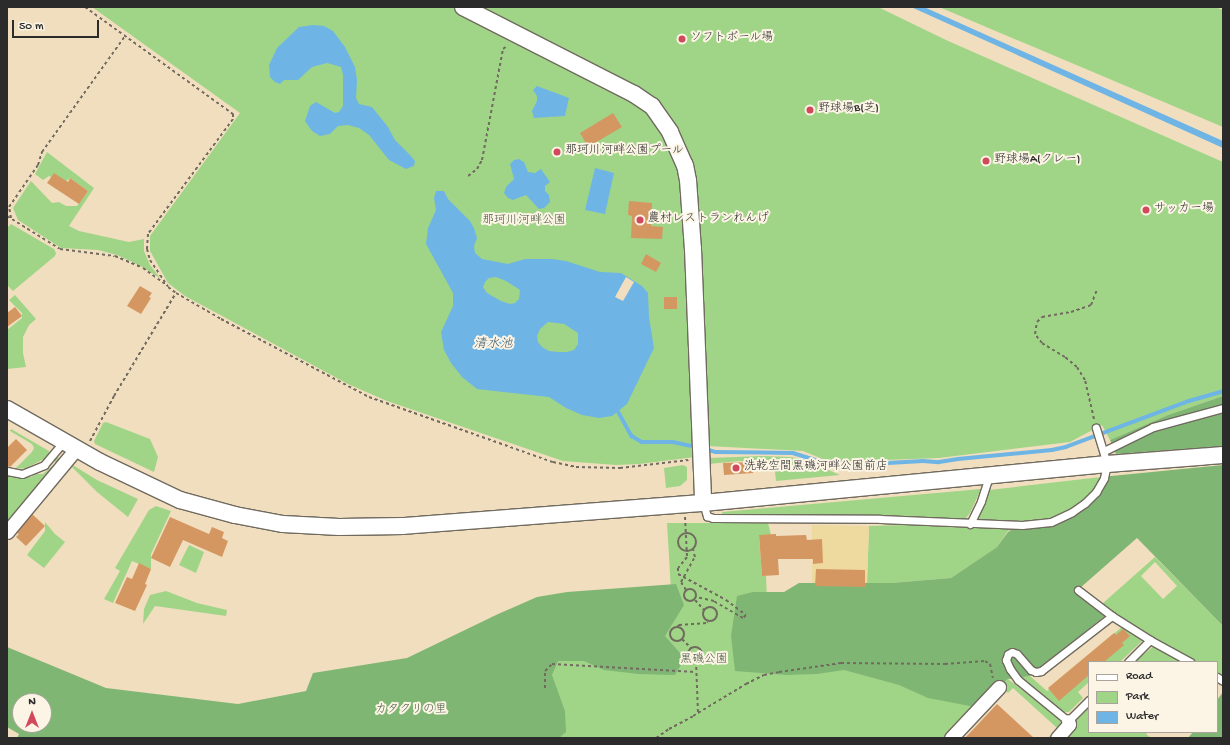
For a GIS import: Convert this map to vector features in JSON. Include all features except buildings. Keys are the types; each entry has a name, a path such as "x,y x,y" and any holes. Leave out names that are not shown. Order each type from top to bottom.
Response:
{"street":[{"path":"463,7 634,94 652,106 670,132 685,166 688,180 703,503"},
{"path":"7,409 74,448 135,480 180,500 236,515 283,524 339,527 403,526 703,503 989,476 1104,453 1223,455"},
{"path":"7,532 74,448"},
{"path":"951,738 997,689"},
{"path":"1057,738 1069,724 1068,720"}],"lane":[{"path":"1104,453 1153,427 1223,408"},
{"path":"703,503 707,516 713,518 880,518 970,524 1022,525 1051,522 1072,512 1085,503 1096,492 1104,478 1104,453 1096,428"},
{"path":"7,471 22,474 44,466 74,448"},
{"path":"970,524 981,501 989,476"},
{"path":"1078,590 1112,616 1150,640 1188,661"},
{"path":"1088,701 1068,720 1018,680 1010,669 1006,660 1008,654 1012,652 1017,654 1031,670 1036,672 1041,671 1112,616"},
{"path":"1129,661 1150,640"}],"path":[{"path":"85,7 233,114 233,119 148,234 147,249 150,260 168,287"},
{"path":"11,218 9,207 38,165 42,152 126,36"},
{"path":"468,176 477,169 482,160 503,49"},
{"path":"7,216 60,249 115,256 143,268 176,293 220,320 369,397 553,462 576,467 620,468 702,459"},
{"path":"1096,428 1085,380 1077,367 1065,357 1042,343 1035,334 1037,322 1042,317 1071,312 1091,305 1097,289"},
{"path":"74,448 114,396 176,293"},
{"path":"685,534 687,558 678,568 678,574 726,600 746,615 743,618 721,604 696,598 691,601 685,598 684,594 686,590 681,582 695,557 694,548 696,544 695,538 691,534 685,534 679,539 679,545 685,551 694,548"},
{"path":"686,590 692,588 695,590 696,598 704,610 703,617 708,621"},
{"path":"682,639 675,641 670,636 671,630 679,625 707,623 708,621 715,620 717,613 712,608 704,610"},
{"path":"677,627 681,628 684,632 682,639"},
{"path":"682,639 691,648"},
{"path":"691,648 698,647 702,652 702,657 696,661"},
{"path":"691,648 688,656 692,660 696,661"},
{"path":"696,661 698,714"},
{"path":"656,738 669,729 698,714 764,675 821,665 841,663 946,664 985,662 990,664 997,689"},
{"path":"545,688 545,671 552,664 696,672"}],"green space":[{"name":"那珂川河畔公園","path":"92,7 878,7 946,40 1223,162 1223,396 1168,415 1110,440 1102,425 1070,442 939,458 830,462 803,451 708,446 695,457 639,464 616,465 563,461 387,401 348,384 185,296 168,283 150,251 150,236 240,113"},
{"path":"939,7 1215,7 1223,10 1223,127"},
{"path":"47,152 94,188 69,226 79,231 129,242 144,239 144,251 150,265 160,278 137,264 117,255 98,250 61,248 18,220 13,208 31,181 52,203 59,202 66,206 77,206 88,191 70,178 64,183 49,176 43,180 35,174"},
{"path":"11,224 54,249 56,253 55,256 13,291 7,285 7,228"},
{"path":"15,295 36,319 29,325 23,337 23,353 26,367 7,369 7,330 22,318 22,313 9,300"},
{"path":"1223,396 1223,446 1116,454 1110,440 1168,415"},
{"path":"106,422 150,439 158,457 154,472 95,444 94,441 103,423"},
{"path":"11,429 49,451 48,457 26,468 15,469 32,452 34,448 32,444 10,431"},
{"path":"762,456 803,459 840,475 776,481 774,463 739,461 709,464 709,458"},
{"path":"56,457 62,459 7,524 7,475 18,478 43,474 56,463 54,460"},
{"path":"71,464 97,480 138,499 128,517 97,492 70,465"},
{"path":"683,465 687,467 687,480 680,486 666,488 664,468"},
{"path":"1223,465 1223,626 1137,538 1080,588 1106,615 1030,676 1008,679 975,707 928,698 899,685 844,670 817,674 787,675 735,671 731,636 737,596 753,592 784,592 799,583 891,583 951,578 997,547 1008,532 1024,522 1052,518 1074,507 1091,495 1101,477"},
{"path":"1101,477 1091,495 1074,507 1052,518 1024,522 1008,531 997,547 951,578 891,583 867,583 869,526 904,525 971,528 989,490"},
{"path":"981,489 970,513 966,518 960,520 880,515 723,515 722,512"},
{"path":"156,506 171,511 151,554 151,569 132,561 113,603 104,599 120,571 115,568 149,510"},
{"path":"45,522 55,534 65,542 44,568 27,555 45,531"},
{"name":"黒磯公園","path":"667,523 768,523 771,535 759,536 762,576 766,576 767,601 975,707 944,738 276,738 671,591"},
{"path":"189,545 204,552 196,573 179,565"},
{"path":"1155,557 1223,626 1223,677 1218,674 1218,661 1195,661 1152,638 1102,604","holes":["1155,562 1177,586 1163,599 1141,576"]},
{"name":"カタクリの里","path":"676,584 684,605 665,636 680,653 682,663 675,675 638,674 604,670 584,661 558,661 552,675 565,711 566,732 559,738 17,738 19,734 17,733 52,733 52,693 12,693 12,730 7,727 7,647 106,688 238,704 306,691 313,673 407,658 537,597 567,592"},
{"path":"166,591 197,603 227,610 226,616 155,606 143,624 144,609 150,595"},
{"path":"1123,626 1143,640 1121,661 1088,661 1088,683 1078,692 1083,698 1069,712 1063,712 1021,677 1030,676 1047,691"},
{"path":"1154,646 1181,661 1135,661"},
{"path":"1008,679 1064,723 1053,738 1048,738 1057,728 1013,688 1008,693 1000,686"},
{"path":"1223,692 1223,738 1188,738 1192,733 1218,733 1218,699"},
{"path":"1088,706 1088,733 1147,733 1146,734 1151,738 1062,738 1075,723 1076,718"}],"sand":[{"path":"812,525 869,526 867,583 812,583"}],"water":[{"path":"911,7 924,7 1223,141 1223,148"},
{"path":"313,25 324,26 333,31 345,47 355,67 357,80 356,98 359,104 372,107 388,127 395,140 415,161 414,166 406,169 389,160 369,135 359,128 348,125 338,126 330,134 320,136 312,131 305,121 310,106 316,102 335,113 339,112 343,106 343,75 341,67 327,63 312,67 298,80 284,80 280,84 275,82 270,77 269,65 277,48 299,27"},
{"path":"537,86 569,98 565,116 534,118 532,111 537,101 537,96 533,90"},
{"path":"519,159 524,162 528,172 535,173 541,169 550,182 545,186 545,191 549,195 550,202 544,208 539,209 526,195 513,200 508,198 504,193 506,187 514,179 510,164 514,160"},
{"path":"595,168 614,173 605,214 585,210"},
{"name":"清水池","path":"436,191 444,191 448,199 470,221 477,238 474,246 475,253 482,259 508,264 525,259 552,259 566,261 600,272 621,273 642,286 648,293 649,317 654,348 627,404 612,416 599,418 582,415 566,408 549,397 477,389 462,377 451,363 444,350 441,332 453,306 453,293 426,244 428,228 436,210 434,198","holes":["496,277 506,281 520,290 519,299 515,303 510,304 501,301 487,293 483,287 485,282 489,278","548,322 564,324 578,333 578,344 574,350 558,352 549,351 542,347 538,342 537,336 540,329"]}],"pier":[{"path":"626,277 634,282 623,301 615,297"}],"waterway":[{"path":"706,449 716,452 793,453 835,466 923,461 939,462 1052,450 1066,447 1189,401 1223,391"},
{"path":"618,411 632,436 642,442 673,442 696,447"}],"place":[{"name":"ソフトボール場","path":"682,39"},
{"name":"野球場B(芝)","path":"810,110"},
{"name":"那珂川河畔公園プール","path":"557,152"},
{"name":"野球場A(クレー)","path":"986,161"},
{"name":"サッカー場","path":"1146,210"},
{"name":"農村レストランれんげ","path":"640,220"},
{"name":"洗乾空間黒磯河畔公園前店","path":"736,468"}]}
